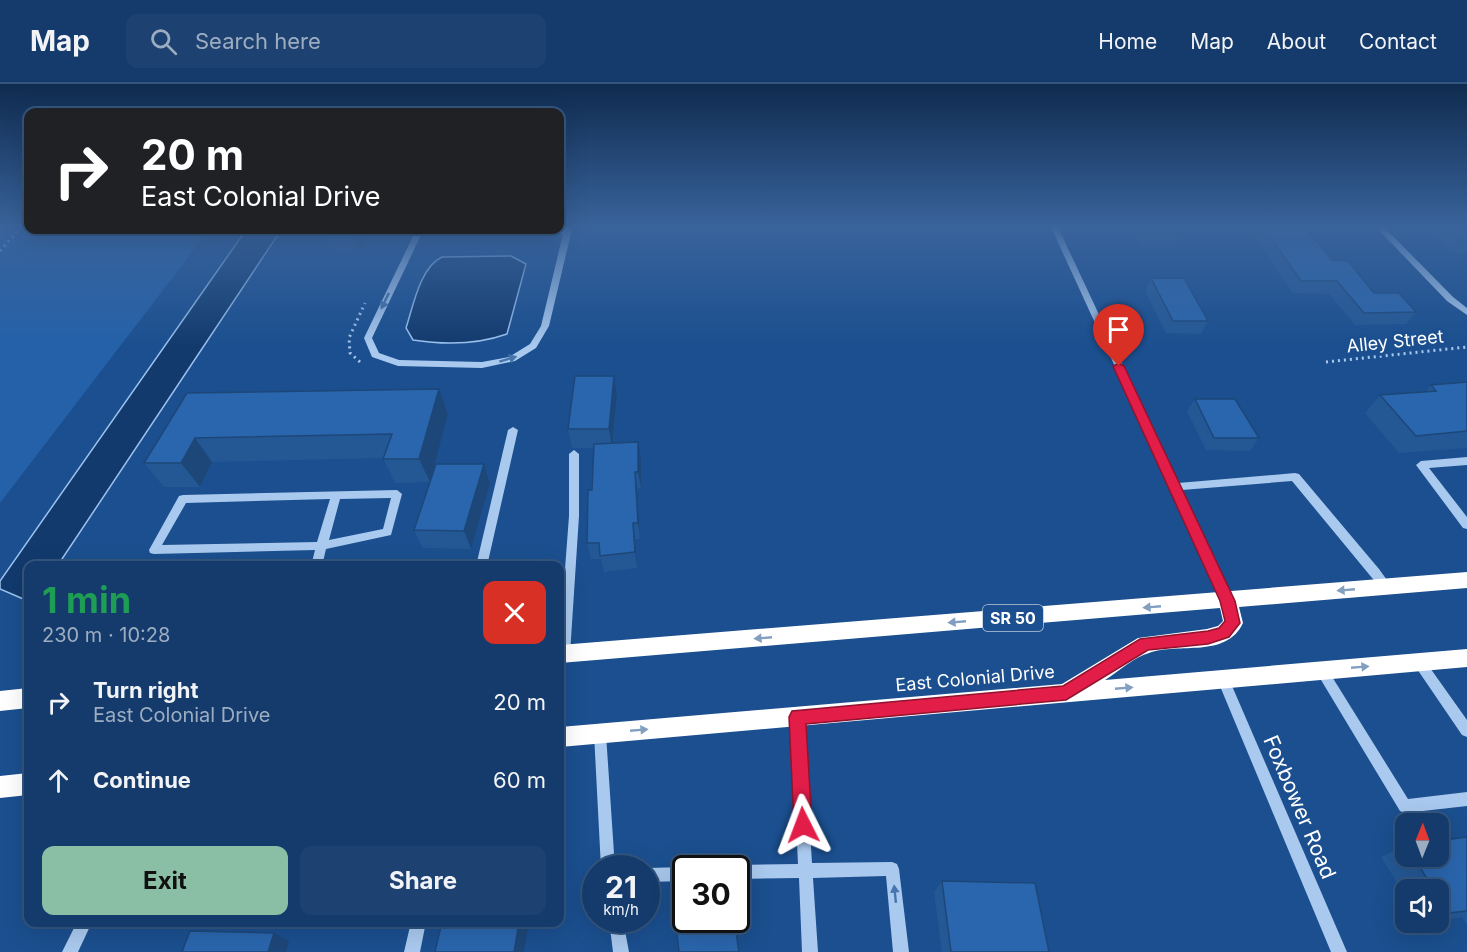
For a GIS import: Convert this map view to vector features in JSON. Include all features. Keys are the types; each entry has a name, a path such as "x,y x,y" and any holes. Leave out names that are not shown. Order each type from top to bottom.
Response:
{"highway":[{"name":"SR 50","path":"564,654 1467,580"},
{"path":"1066,693 1145,644 1208,638 1224,633 1233,623 1228,601"},
{"name":"East Colonial Drive","path":"564,737 1467,658"},
{"path":"0,701 24,698"},
{"path":"0,787 24,784"}],"street":[{"path":"402,266 368,338 375,355 398,363 482,365 512,359 533,346 545,326 559,266"},
{"path":"1072,266 1228,601"},
{"path":"1417,266 1450,299 1467,312"},
{"path":"483,561 513,430"},
{"path":"564,631 574,516 574,454"},
{"path":"1467,461 1421,465 1467,525"},
{"path":"1175,487 1295,477 1313,501 1364,555 1386,587"},
{"path":"397,494 387,532 322,546 154,549 183,499 336,495 397,494"},
{"path":"318,561 336,495"},
{"path":"1419,662 1467,731"},
{"path":"1322,670 1405,806 1467,799"},
{"name":"Foxbower Road","path":"1223,679 1339,952"},
{"path":"797,717 810,952"},
{"path":"600,734 607,855"},
{"path":"750,872 892,869 901,952"},
{"path":"70,952 82,927"},
{"path":"412,952 417,927"},
{"path":"618,933 621,952"}],"path":[{"name":"Alley Street","path":"1326,362 1467,347"}],"shaded area":[{"path":"0,266 182,266 0,503"},
{"path":"221,266 257,266 61,561 24,561 24,599 0,589 0,581"},
{"path":"431,266 526,266 507,334 460,343 413,340 406,328 418,288"}],"building":[{"path":"1290,266 1352,266 1374,293 1399,293 1416,312 1364,313 1337,281 1301,281"},
{"path":"1151,278 1184,278 1208,321 1173,321"},
{"path":"575,376 614,376 609,429 568,429"},
{"path":"1467,382 1467,431 1416,436 1380,395 1436,391 1431,385"},
{"path":"439,389 419,459 383,459 392,434 195,438 181,463 144,463 187,393"},
{"path":"1195,399 1235,399 1259,438 1214,438"},
{"path":"638,442 638,472 635,472 638,523 633,523 635,552 600,556 599,543 587,543 588,490 592,490 594,444"},
{"path":"436,464 484,464 464,531 414,530"},
{"path":"1467,837 1467,911 1449,913 1449,879 1427,879 1420,867 1449,867 1449,839"},
{"path":"942,881 1035,883 1049,952 951,952"},
{"path":"441,927 518,927 514,952 435,952"},
{"path":"190,931 274,933 268,952 182,952"},
{"path":"677,933 736,933 739,952 679,952"}],"route":[{"path":"803,825 797,717 1066,693 1145,644 1208,638 1224,633 1233,623 1228,601 1119,366"}]}
